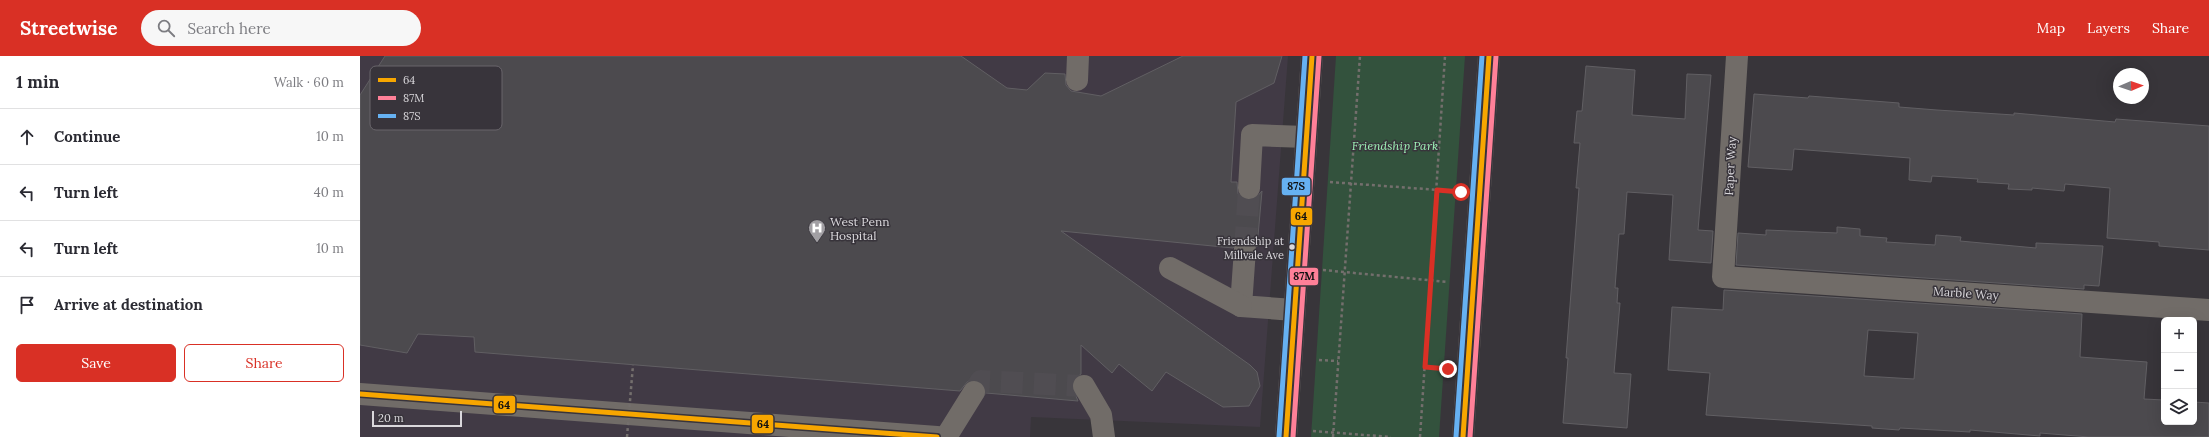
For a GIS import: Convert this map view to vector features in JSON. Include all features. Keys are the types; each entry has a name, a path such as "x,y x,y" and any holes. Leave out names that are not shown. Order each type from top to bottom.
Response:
{"street":[{"path":"1076,80 1078,56"},
{"path":"1286,437 1312,56"},
{"path":"1463,437 1489,56"},
{"name":"Paper Way","path":"1723,277 1736,56"},
{"path":"1249,188 1252,135 1306,137"},
{"path":"1241,306 1245,249"},
{"path":"1170,268 1241,306 1294,310"},
{"name":"Marble Way","path":"1723,277 2209,310"},
{"path":"1084,386 1101,415 1104,437"},
{"path":"946,437 974,392"},
{"path":"360,394 937,437"}],"path":[{"path":"1333,437 1360,56"},
{"path":"1420,437 1445,56"},
{"path":"1328,182 1455,192"},
{"path":"1322,270 1454,282"},
{"path":"1315,360 1338,361"},
{"path":"627,437 633,365"},
{"path":"1425,367 1448,369"},
{"path":"1310,431 1391,437"}],"shaded area":[{"name":"West Penn Hospital","path":"360,56 1288,56 1260,427 1031,417 1030,437 360,437"}],"green space":[{"name":"Friendship Park","path":"1336,56 1465,56 1439,437 1311,437"}],"building":[{"name":"West Penn Hospital","path":"385,56 961,56 1007,88 1027,90 1045,73 1065,74 1066,85 1071,91 1101,96 1183,56 1282,56 1274,83 1236,102 1231,182 1237,182 1238,194 1248,200 1255,199 1262,191 1257,247 1252,239 1246,237 1239,238 1233,248 1061,231 1250,365 1257,372 1260,386 1249,406 1223,407 1166,372 1152,391 1119,364 1112,373 1081,345 1081,374 1073,380 1072,386 1078,401 986,393 985,386 975,380 968,381 960,391 475,352 474,337 418,334 407,353 360,345 360,95 370,79 370,130 502,130 502,66 379,66"},
{"path":"1586,66 1635,70 1632,115 1685,119 1687,74 1711,75 1698,230 1713,231 1711,263 1669,260 1673,195 1627,192 1624,234 1619,234 1615,288 1618,288 1617,303 1620,303 1614,373 1631,374 1627,428 1563,423 1568,358 1566,358 1579,188 1576,188 1580,143 1574,143 1577,111 1582,111"},
{"path":"1754,94 1808,98 1809,96 1899,103 1899,107 1937,110 2014,115 2014,113 2115,122 2116,119 2209,126 2209,250 2159,246 2159,242 2107,238 2110,188 2065,184 2064,191 2032,188 2032,190 2008,189 2009,184 1977,182 1978,179 1932,176 1931,182 1909,180 1910,158 1794,149 1792,170 1748,167"},
{"path":"1837,227 1860,229 1860,236 1887,238 1886,242 1935,245 1936,235 1961,237 1960,241 2036,248 2036,243 2103,246 2099,286 2084,285 2084,289 1736,265 1738,233 1766,235 1766,230 1837,233"},
{"path":"1724,290 2082,314 2080,357 2147,362 2144,399 2161,400 2161,425 2197,425 2197,402 2209,403 2209,437 2089,437 2040,433 2040,436 1970,430 1970,432 1900,428 1899,430 1872,428 1872,426 1706,415 1710,373 1668,370 1672,307 1723,310","holes":["1868,330 1918,333 1914,379 1864,376"]}],"tunnel":[{"path":"1245,249 1249,188"},
{"path":"974,392 981,381 1084,386"}],"transit line":[{"name":"87S","path":"1279,437 1305,56"},
{"name":"64","path":"1286,437 1312,56"},
{"name":"87M","path":"1293,437 1319,56"},
{"name":"87S","path":"1456,437 1482,56"},
{"name":"64","path":"1463,437 1489,56"},
{"name":"87M","path":"1470,437 1496,56"},
{"name":"64","path":"360,394 937,437"}],"place":[{"name":"West Penn Hospital","path":"817,243"},
{"name":"Friendship at Millvale Ave","path":"1292,247"}],"route":[{"path":"1448,369 1425,367 1437,190 1461,192"}]}
